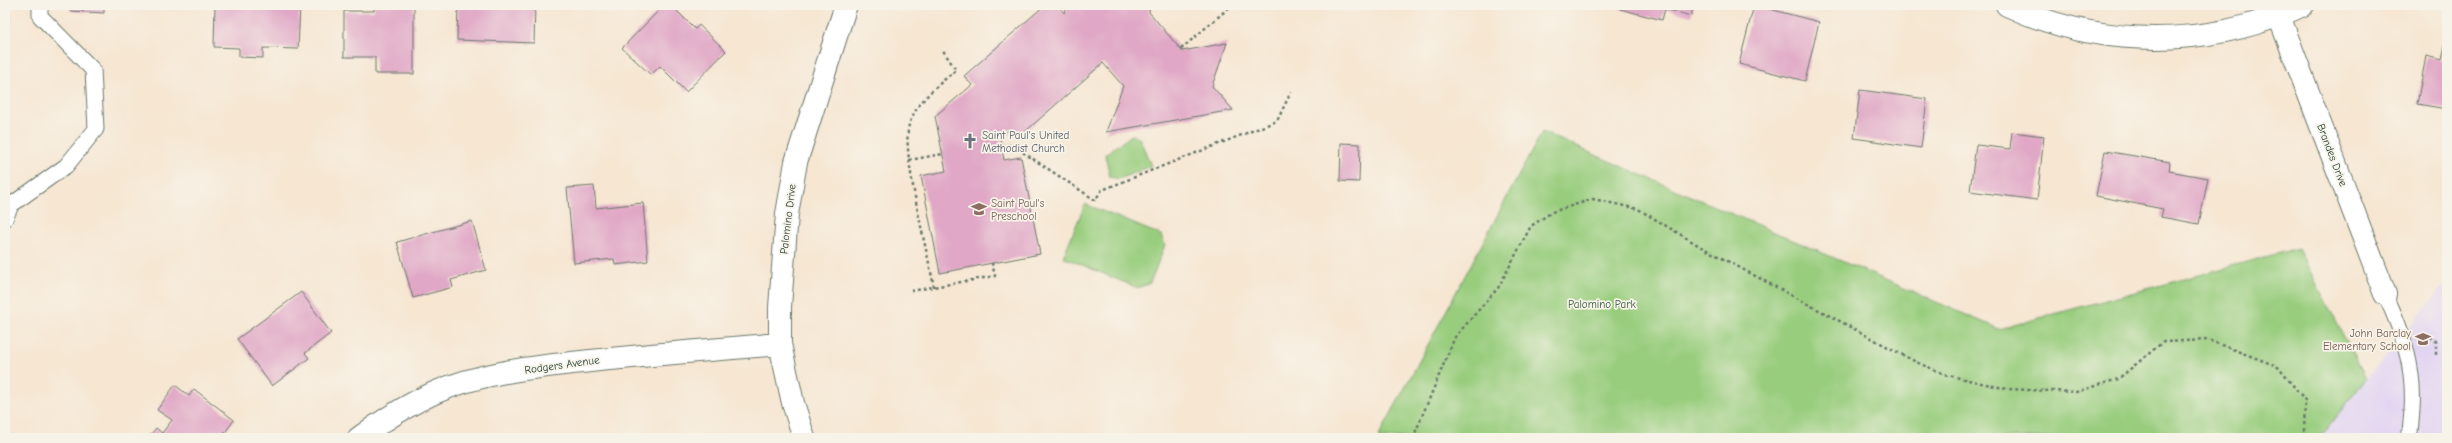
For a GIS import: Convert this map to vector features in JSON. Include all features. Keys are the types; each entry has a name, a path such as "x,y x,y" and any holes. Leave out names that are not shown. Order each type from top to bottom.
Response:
{"street":[{"name":"Palomino Drive","path":"804,438 793,404 780,344 780,307 787,214 796,162 846,5"},
{"path":"2007,5 2026,14 2074,29 2124,37 2175,38 2224,32 2279,16 2303,5"},
{"name":"Brandes Drive","path":"2279,16 2385,294"},
{"name":"Rodgers Avenue","path":"359,438 386,418 434,393 469,381 557,365 780,344"}],"lane":[{"path":"5,219 11,205 66,166 96,128 93,70 40,16 40,5"},
{"path":"2385,294 2398,319 2408,349 2414,390 2408,438"}],"path":[{"path":"1181,49 1232,5"},
{"path":"934,287 909,160 906,135 916,110 935,87 956,70 942,50"},
{"path":"1001,145 1012,145 1095,200 1102,190 1277,121 1291,92"},
{"path":"909,160 943,154"},
{"path":"1414,438 1455,337 1498,288 1531,226 1552,212 1594,198 1638,209 1703,248 1916,362 1948,375 2007,389 2076,392 2118,379 2162,342 2208,340 2277,366 2305,400 2304,434 2301,438"},
{"path":"911,291 995,276 992,264"}],"shaded area":[{"name":"John Barclay Elementary School","path":"2447,282 2447,438 2319,438 2366,379"}],"green space":[{"name":"Palomino Park","path":"1542,132 1999,329 2298,248 2366,379 2319,438 1378,438"},
{"path":"1132,135 1140,139 1151,166 1119,179 1110,177 1105,154"},
{"path":"1085,204 1161,235 1165,245 1150,283 1138,288 1063,257"}],"building":[{"path":"5,5 9,5 8,47 5,47"},
{"path":"70,5 104,5 104,13 70,11"},
{"path":"215,5 300,5 298,49 263,48 263,58 239,57 239,48 214,47"},
{"path":"374,5 414,5 414,74 375,74 375,57 344,57 344,11 374,11"},
{"path":"458,5 535,5 534,43 457,40"},
{"path":"664,5 671,5 695,29 699,25 726,51 686,92 660,66 651,75 622,48"},
{"name":"Saint Paul's United Methodist Church","path":"1045,5 1057,5 1064,13 1067,5 1150,5 1149,12 1182,51 1227,43 1212,86 1233,110 1106,132 1123,86 1103,63 1018,138 1010,129 1000,138 1004,160 1021,157 1040,254 940,273 921,176 946,171 935,116 972,85 964,76"},
{"path":"1621,5 1694,5 1691,16 1665,9 1662,20 1620,9"},
{"path":"1754,5 1819,22 1805,81 1739,64"},
{"path":"2446,40 2447,109 2417,104 2426,56 2442,60"},
{"path":"1860,90 1927,99 1921,148 1854,138"},
{"path":"2012,132 2044,136 2037,200 1970,191 1976,145 2010,149"},
{"path":"1341,143 1360,144 1359,182 1340,181"},
{"path":"2105,151 2170,162 2169,171 2208,178 2199,224 2161,217 2163,209 2096,196"},
{"path":"594,186 596,208 643,203 648,261 615,265 614,259 574,263 567,188"},
{"path":"472,221 486,270 451,280 453,287 413,298 397,242"},
{"path":"301,292 331,333 305,353 309,358 272,386 237,339"},
{"path":"175,385 189,396 194,389 234,420 221,438 148,438 156,428 162,433 172,420 157,410"}],"place":[{"name":"Saint Paul's United Methodist Church","path":"970,141"},
{"name":"Saint Paul's Preschool","path":"979,209"},
{"name":"John Barclay Elementary School","path":"2423,339"}]}
